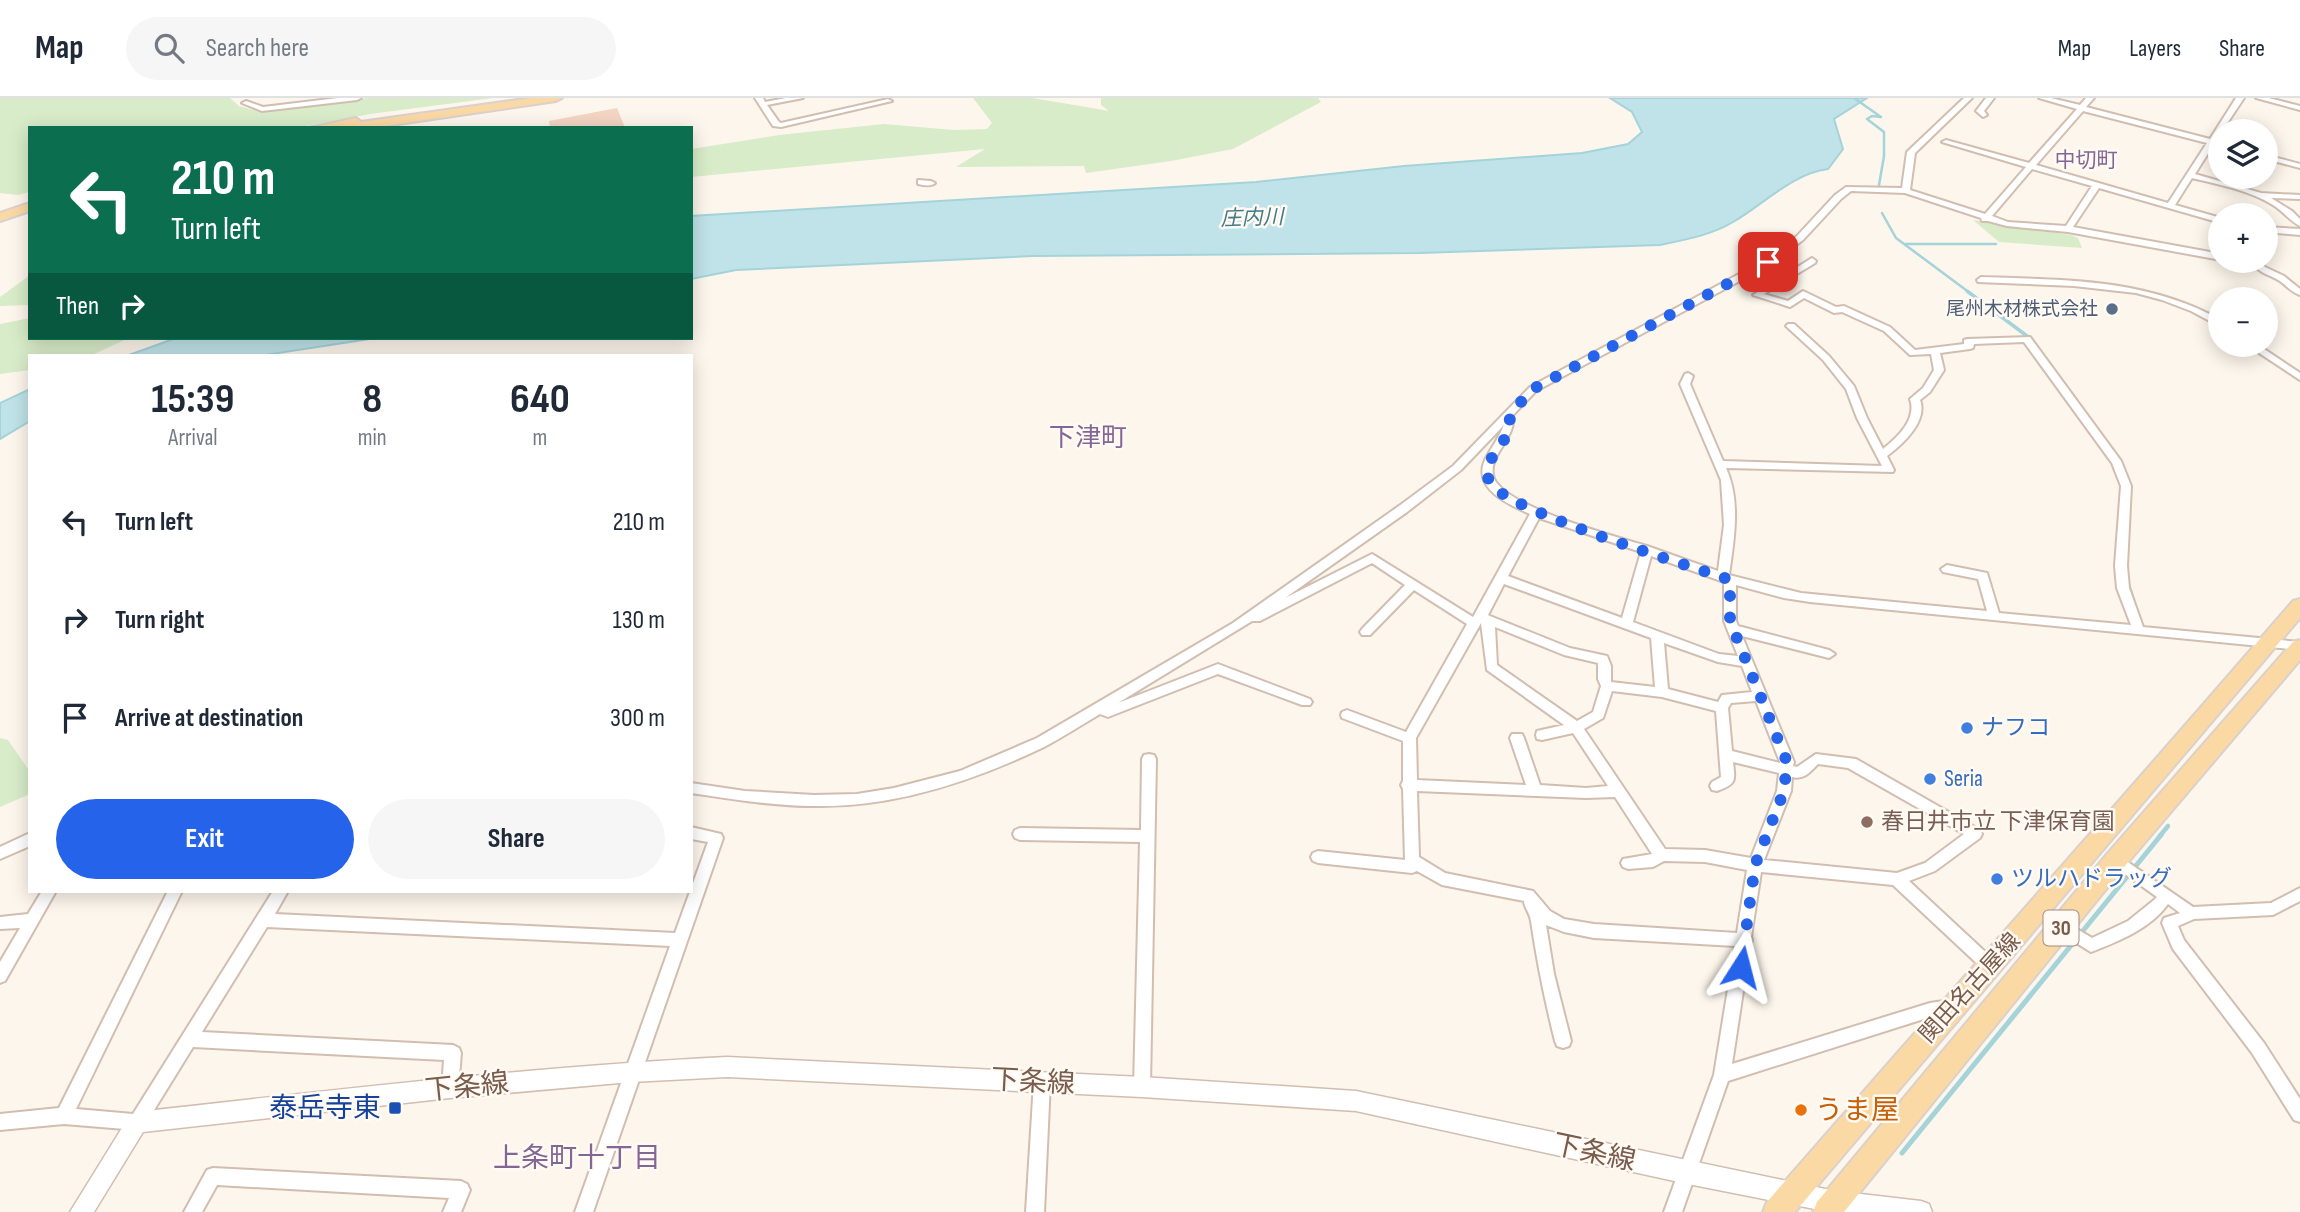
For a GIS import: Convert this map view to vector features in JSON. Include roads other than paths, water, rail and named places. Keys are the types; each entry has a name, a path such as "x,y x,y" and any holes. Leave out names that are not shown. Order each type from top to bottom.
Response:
{"main road":[{"path":"329,126 526,98"},
{"path":"359,126 556,98"},
{"path":"0,211 28,202"},
{"path":"0,217 28,208"},
{"name":"関田名古屋線","path":"1784,1203 2300,606"},
{"name":"関田名古屋線","path":"1831,1207 2116,860 2300,647"}],"street":[{"path":"246,103 262,109 358,98"},
{"path":"799,98 761,101 776,124 781,125 888,101"},
{"path":"1906,191 1911,152 1968,98"},
{"path":"1983,115 1980,111 1990,98"},
{"path":"2043,98 2208,141"},
{"path":"1985,219 2090,98"},
{"path":"2229,119 2240,98"},
{"path":"2260,98 2300,108"},
{"path":"1945,142 2208,217"},
{"path":"2170,206 2208,154"},
{"path":"2278,160 2300,166"},
{"path":"2190,175 2264,195 2300,197"},
{"path":"921,183 931,183"},
{"path":"2068,229 2098,185"},
{"path":"693,788 745,796 814,801 894,793 963,776 1061,732 1237,626 1446,476 1509,416 1533,389 1768,262 1800,238 1838,197 1849,189 1906,191 2007,224 2068,229 2208,255"},
{"path":"2264,195 2299,222"},
{"path":"2278,230 2300,232"},
{"path":"1812,261 1756,295 1790,304 1803,294 1837,311 1841,308 1887,329 1913,353 1970,346 1967,342 2027,340 2117,463 2126,485 2121,566 2123,588 2139,631"},
{"path":"2264,273 2283,279 2295,291 2300,292"},
{"path":"1981,280 2094,285 2145,291 2170,299 2208,318"},
{"path":"1719,464 1889,470 1851,388 1826,358 1791,326"},
{"path":"1881,455 1888,452 1915,418 1918,411 1915,399 1927,390 1939,370 1936,351"},
{"path":"2270,357 2300,377"},
{"path":"1673,1212 1722,1075 1755,865 1784,791 1787,762 1730,621 1727,578 1730,503 1726,480 1685,384 1688,376"},
{"path":"1509,416 1508,432 1489,463 1490,484 1501,494 1536,513 1778,593 2300,647"},
{"path":"1318,857 1412,867 1408,786 1409,738 1480,619 1536,513"},
{"path":"1626,624 1647,550"},
{"path":"1237,626 1270,613 1372,558 1412,585 1480,619 1568,652 1602,659 1605,663 1603,680 1607,686"},
{"path":"1947,569 1983,576 1994,617"},
{"path":"1501,578 1718,659 1747,662"},
{"path":"1366,632 1412,585"},
{"path":"1480,619 1489,628 1491,667 1576,727 1661,855"},
{"path":"1733,629 1829,654"},
{"path":"1657,636 1662,692"},
{"path":"1100,709 1108,712 1218,669 1306,702"},
{"path":"1607,686 1662,692 1722,708"},
{"path":"1542,735 1576,727 1598,715 1607,686"},
{"path":"1717,786 1728,779 1722,708 1726,698 1761,696"},
{"path":"1347,715 1409,738"},
{"path":"1517,738 1535,791"},
{"path":"1628,863 1653,861 1661,855 1705,856 1755,865 1897,879 1930,867 1975,834 1851,763 1816,759 1799,774 1727,755"},
{"path":"1142,1087 1149,759"},
{"path":"1408,786 1586,793 1620,791"},
{"path":"583,1212 716,838 693,833"},
{"path":"1020,834 1147,836"},
{"path":"0,853 28,840"},
{"path":"1412,860 1442,879 1528,895 1537,910 1546,974 1563,1041"},
{"path":"2116,860 2191,913 2273,909 2300,894"},
{"path":"1897,879 1990,966"},
{"path":"0,976 49,893"},
{"path":"64,1116 174,893"},
{"path":"81,1212 280,893"},
{"path":"2062,926 2091,945 2136,926 2156,910 2165,895"},
{"path":"1537,910 1548,918 1594,931 1745,940"},
{"path":"2156,910 2169,923 2178,944 2258,1048 2300,1114"},
{"path":"2169,923 2191,913"},
{"path":"0,923 32,920"},
{"path":"264,920 678,940"},
{"path":"1722,1075 1930,1010 1953,1006"},
{"path":"190,1039 453,1054 450,1088"},
{"name":"下条線","path":"137,1122 450,1088 631,1072 726,1067 1142,1087 1356,1101 1688,1173 1784,1203 1921,1212"},
{"path":"1035,1212 1042,1082"},
{"path":"0,1122 64,1116 137,1122"},
{"path":"193,1212 213,1176 461,1190 452,1212"}],"water":[{"name":"庄内川","path":"1610,98 1867,98 1834,119 1843,149 1828,169 1790,183 1725,227 1698,237 1660,245 1419,253 1033,256 736,270 693,279 693,216 1256,182 1404,166 1582,153 1628,144 1642,132 1632,112"},
{"path":"170,340 363,340 272,354 132,354"},
{"path":"28,390 28,422 0,439 0,403"}],"waterway":[{"path":"1854,98 1881,117 1872,116 1867,119 1884,132 1884,156 1879,185"},
{"path":"1882,213 1896,238 1970,293"},
{"path":"1905,244 1996,244"},
{"path":"1967,291 2031,339"},
{"path":"2127,582 2133,600"},
{"path":"2159,837 2168,826"},
{"path":"1902,1153 2161,835"}],"place":[{"name":"尾州木材株式会社","path":"2112,309"},
{"name":"ナフコ","path":"1967,728"},
{"name":"Seria","path":"1930,779"},
{"name":"春日井市立 下津保育園","path":"1867,822"},
{"name":"ツルハドラッグ","path":"1997,879"},
{"name":"泰岳寺東","path":"395,1108"},
{"name":"うま屋","path":"1801,1110"}],"district":[{"name":"中切町","path":"2086,160"},
{"name":"下津町","path":"1088,438"},
{"name":"上条町十丁目","path":"577,1158"}]}
